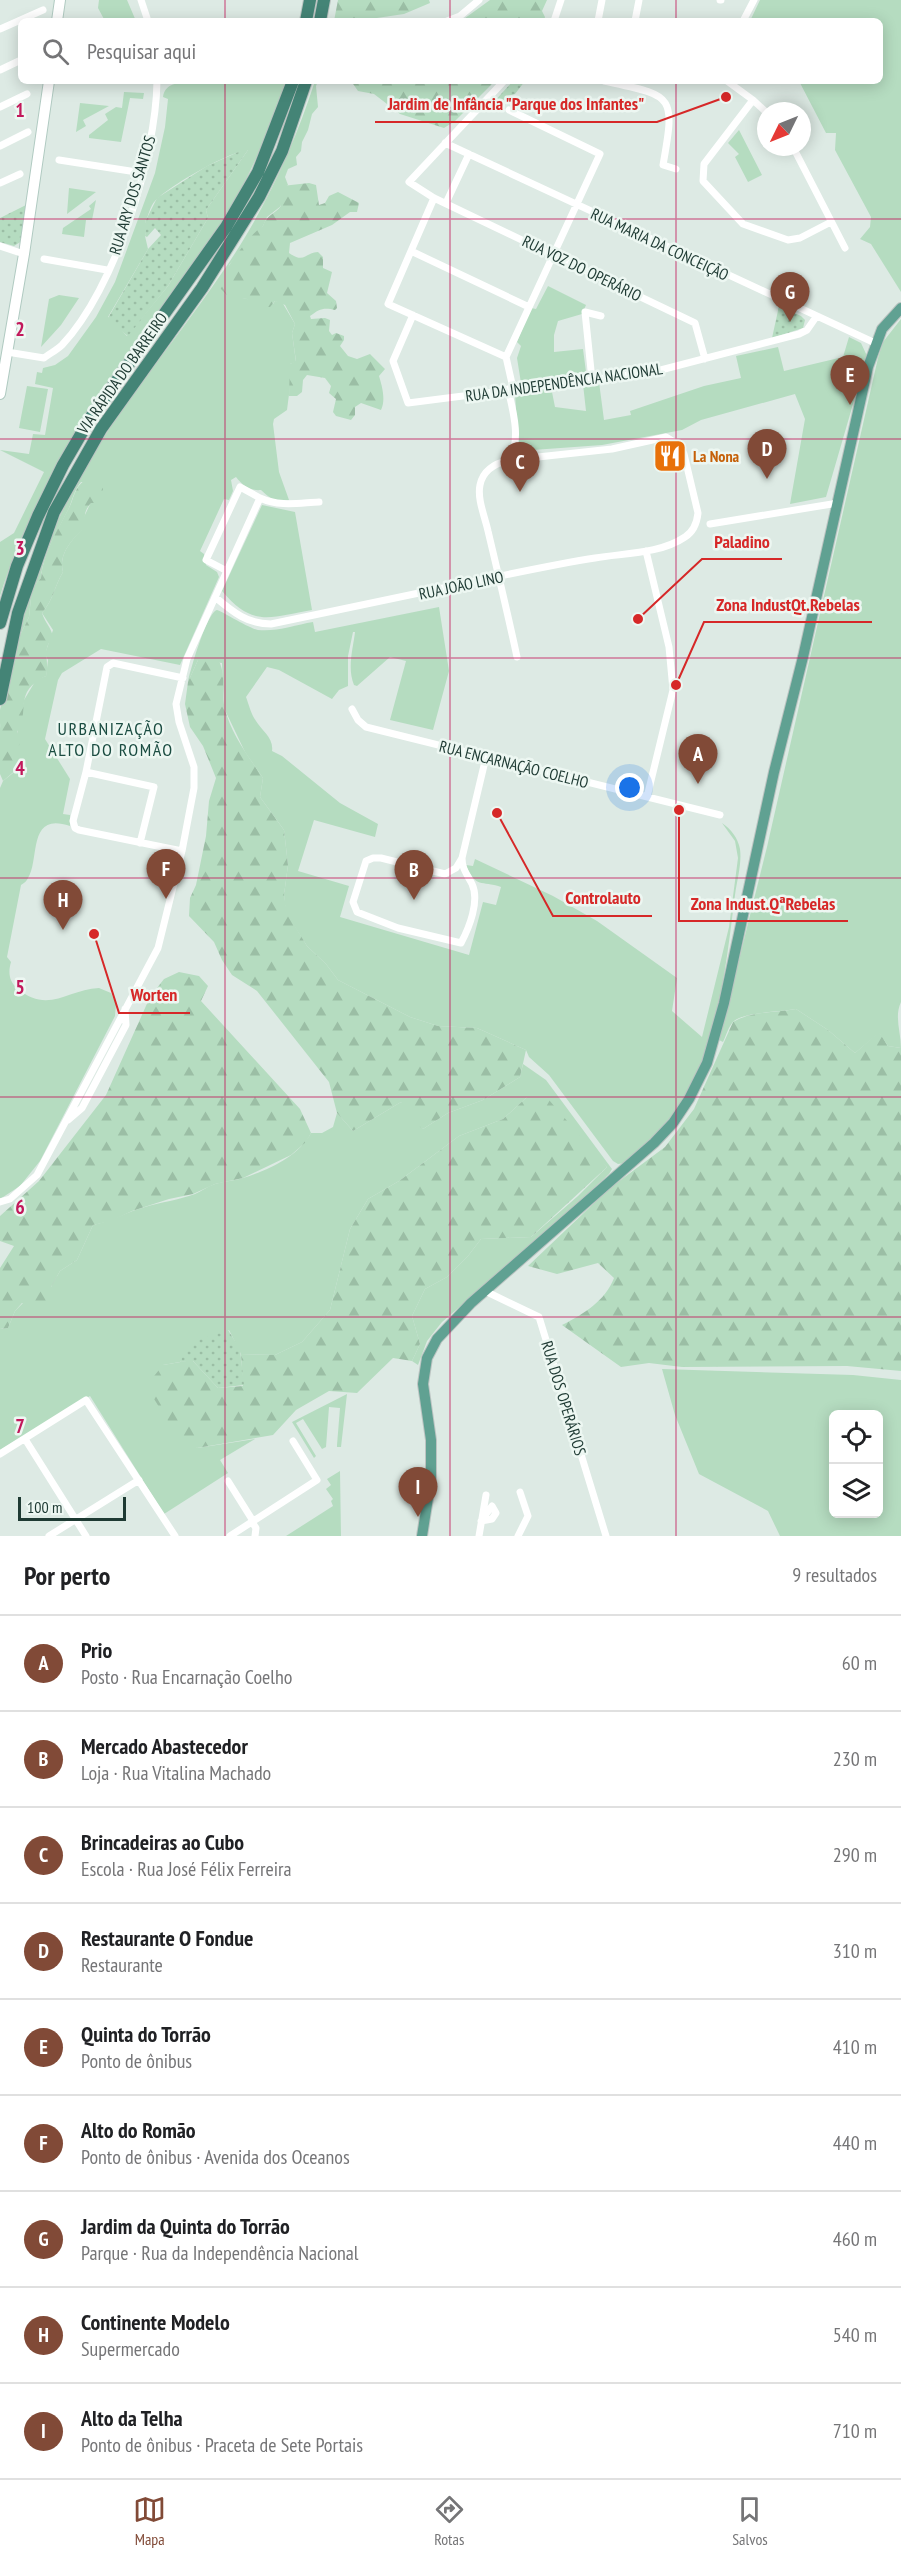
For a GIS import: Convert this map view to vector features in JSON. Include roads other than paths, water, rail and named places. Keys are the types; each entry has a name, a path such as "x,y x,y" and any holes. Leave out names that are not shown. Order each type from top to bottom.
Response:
{"highway":[{"path":"307,18 310,0"},
{"path":"321,18 324,0"},
{"name":"VIA RÁPIDA DO BARREIRO","path":"0,623 17,566 63,465 91,417 226,227 258,172 292,84"},
{"name":"VIA RÁPIDA DO BARREIRO","path":"0,699 18,613 54,512 101,429 202,288 259,197 282,151 305,84"}],"main road":[{"path":"57,18 60,0"},
{"path":"0,394 24,254 49,84"},
{"path":"422,1536 431,1479 431,1440 423,1384 427,1358 437,1339 450,1323 485,1291 654,1143 673,1123 689,1099 707,1063 724,1003 774,772 803,657 875,343 882,328 901,308"}],"street":[{"path":"141,0 147,18"},
{"path":"455,18 479,0"},
{"path":"555,18 561,0"},
{"path":"599,18 602,0"},
{"path":"636,18 639,0"},
{"path":"745,18 754,0"},
{"path":"25,18 43,10"},
{"path":"0,29 18,21"},
{"path":"0,70 18,61"},
{"name":"RUA ARY DOS SANTOS","path":"8,352 44,358 62,345 93,302 120,241 143,172 157,111 157,84"},
{"path":"445,143 501,84"},
{"path":"627,84 658,94 668,106 671,123 663,165 676,169"},
{"path":"731,84 757,104"},
{"path":"0,107 27,94"},
{"path":"753,100 704,164 703,180 743,224 788,240 800,238 831,222"},
{"path":"508,110 600,154 506,357 515,426 513,454 510,460 491,467 482,479 479,489 517,657"},
{"path":"0,146 28,132"},
{"name":"RUA MARIA DA CONCEIÇÃO","path":"445,143 875,343"},
{"name":"RUA VOZ DO OPERÁRIO","path":"445,143 409,182 434,198 695,323 705,359"},
{"path":"446,203 469,154"},
{"path":"798,156 845,248"},
{"path":"59,160 143,172"},
{"path":"0,183 21,174"},
{"path":"434,198 388,304 506,357"},
{"path":"0,246 24,254"},
{"path":"411,251 529,307"},
{"path":"44,259 107,270"},
{"path":"591,380 585,312 601,316"},
{"name":"RUA DA INDEPENDÊNCIA NACIONAL","path":"413,315 393,361 408,403 652,372 799,334 807,330 816,317"},
{"name":"RUA JOÃO LINO","path":"215,597 242,618 256,623 271,624 499,576 646,551 685,537 692,530 698,513 684,454 679,445 666,437 612,449 510,460"},
{"path":"227,570 206,560 240,487 272,504 319,502"},
{"path":"0,1202 10,1199 37,1175 66,1121 82,1108 126,1025 125,1009 158,948 182,851 194,778 192,758 179,722 176,704 188,659 260,498"},
{"path":"710,524 838,502"},
{"path":"646,551 669,647 673,690 647,797"},
{"path":"182,851 75,828 73,821 86,772 105,672 109,664 183,678"},
{"name":"RUA ENCARNAÇÃO COELHO","path":"352,709 358,720 366,727 720,815"},
{"path":"462,858 456,868 445,874 381,858 366,861 353,902 357,912 398,928 460,943 473,910 475,895 473,886 462,867 462,858 486,757"},
{"path":"86,772 154,787 140,843"},
{"name":"RUA DOS OPERÁRIOS","path":"485,1291 539,1317 606,1536"},
{"path":"0,1454 86,1400 175,1536"},
{"path":"25,1439 86,1536"},
{"path":"230,1536 317,1480 292,1441"},
{"path":"49,1536 139,1480"},
{"path":"228,1481 253,1521 256,1528 255,1536"},
{"path":"518,1536 528,1516 520,1492"},
{"path":"479,1536 486,1495"}],"place":[{"name":"Jardim de Infância \"Parque dos Infantes\"","path":"726,97"},
{"name":"Jardim da Quinta do Torrão","path":"790,322"},
{"name":"Quinta do Torrão","path":"850,405"},
{"name":"La Nona","path":"670,456"},
{"name":"Restaurante O Fondue","path":"767,479"},
{"name":"Brincadeiras ao Cubo","path":"520,492"},
{"name":"Paladino","path":"638,619"},
{"name":"Zona IndustQt.Rebelas","path":"676,685"},
{"name":"Prio","path":"698,784"},
{"name":"Zona Indust.QªRebelas","path":"679,810"},
{"name":"Controlauto","path":"497,813"},
{"name":"Alto do Romão","path":"166,899"},
{"name":"Mercado Abastecedor","path":"414,900"},
{"name":"Continente Modelo","path":"63,930"},
{"name":"Worten","path":"94,934"},
{"name":"Alto da Telha","path":"418,1517"}],"district":[{"name":"URBANIZAÇÃO ALTO DO ROMÃO","path":"111,738"}]}
